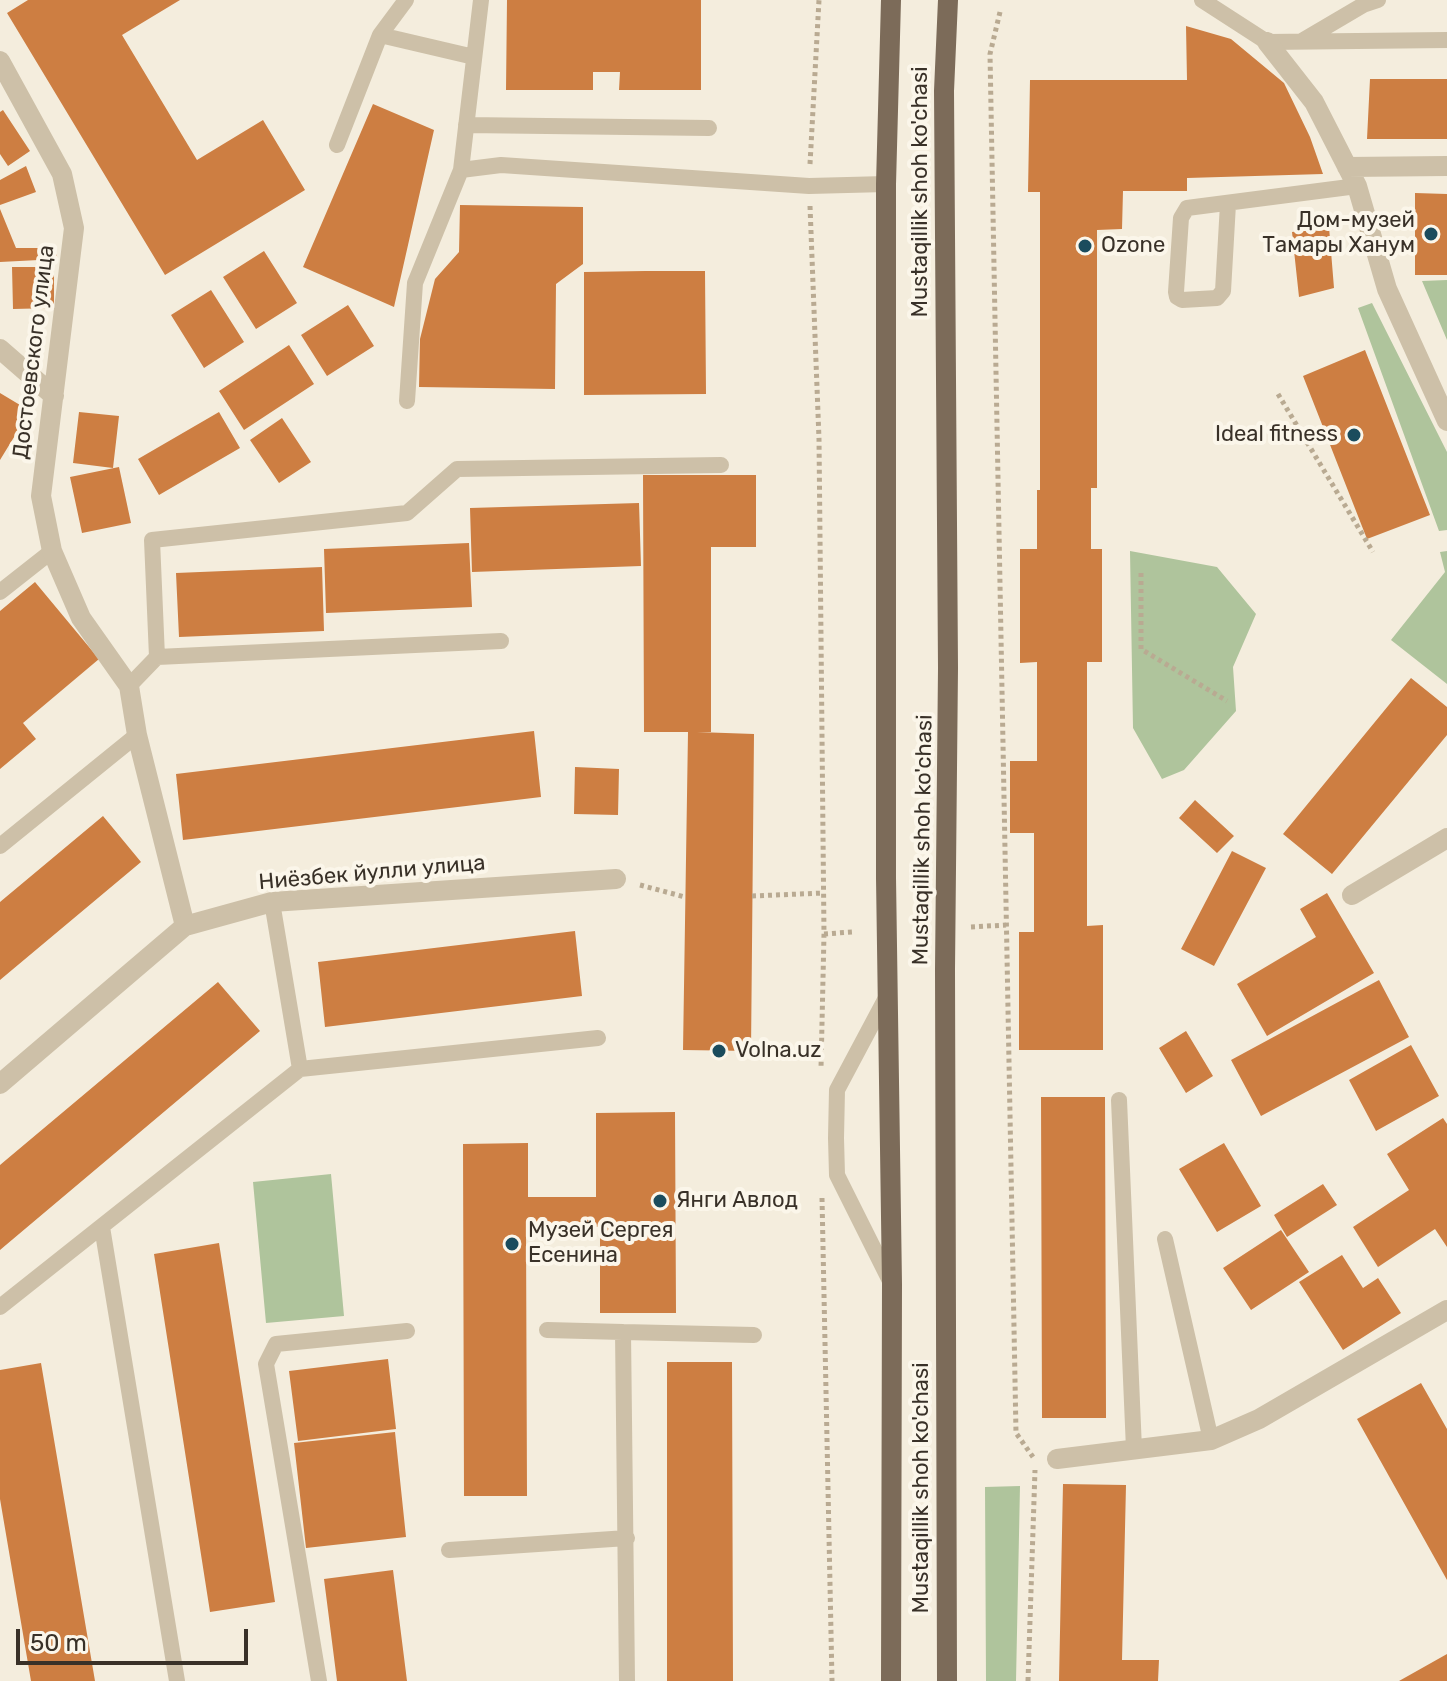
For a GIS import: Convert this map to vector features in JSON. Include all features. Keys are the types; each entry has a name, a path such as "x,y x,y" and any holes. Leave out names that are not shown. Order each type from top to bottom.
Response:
{"main road":[{"name":"Mustaqillik shoh ko'chasi","path":"891,0 886,184 891,1681"},
{"name":"Mustaqillik shoh ko'chasi","path":"947,1681 948,652 944,91 948,0"}],"street":[{"path":"1267,42 1314,102 1357,186 1387,289 1447,421"},
{"name":"Достоевского улица","path":"0,61 62,174 74,228 41,496 52,551 81,618 129,686 137,735 185,926"},
{"path":"1347,167 1447,166"},
{"path":"0,349 54,396"},
{"path":"1352,895 1447,838"},
{"name":"Ниёзбек йулли улица","path":"0,1084 185,926 272,902 616,879"},
{"path":"1057,1459 1211,1440 1259,1419 1447,1310"}],"lane":[{"path":"337,145 380,35 406,0"},
{"path":"407,401 415,283 461,170 481,0"},
{"path":"1202,0 1267,42 1447,40"},
{"path":"1299,42 1363,5 1378,0"},
{"path":"380,35 474,57"},
{"path":"466,125 709,128"},
{"path":"461,170 501,165 809,186 886,184"},
{"path":"1228,204 1223,291 1217,298 1182,300 1177,297 1178,262 1187,208 1357,186"},
{"path":"157,657 152,540 407,513 457,469 721,465"},
{"path":"0,592 52,551"},
{"path":"129,686 157,657 501,641"},
{"path":"0,846 137,735"},
{"path":"272,902 300,1069"},
{"path":"888,995 837,1090 836,1138 837,1175 892,1284"},
{"path":"0,1307 300,1069 598,1038"},
{"path":"1119,1100 1134,1449"},
{"path":"102,1227 177,1681"},
{"path":"1165,1239 1211,1440"},
{"path":"547,1330 754,1335"},
{"path":"319,1681 266,1364 276,1344 407,1331"},
{"path":"623,1332 627,1681"},
{"path":"449,1550 627,1538"}],"path":[{"path":"819,0 809,186 819,439 824,934 821,1075"},
{"path":"1000,12 990,54 1016,1433 1036,1460 1028,1681"},
{"path":"1278,394 1373,552"},
{"path":"1141,573 1141,649 1227,701"},
{"path":"616,879 685,897"},
{"path":"752,896 823,893"},
{"path":"946,928 1006,925"},
{"path":"824,934 852,932"},
{"path":"821,1186 832,1681"}],"green space":[{"path":"1447,280 1447,340 1422,281"},
{"path":"1372,303 1447,452 1447,530 1439,531 1358,308"},
{"path":"1130,551 1217,567 1256,614 1233,667 1236,711 1184,770 1162,779 1133,728"},
{"path":"1447,551 1447,684 1391,640 1445,572 1440,552"},
{"path":"331,1174 344,1316 266,1323 253,1182"},
{"path":"1020,1486 1016,1681 986,1681 985,1487"}],"building":[{"path":"28,0 180,0 122,35 197,160 263,120 305,190 165,275 7,13"},
{"path":"507,0 701,0 701,90 619,90 620,72 593,72 593,90 506,90"},
{"path":"1186,26 1231,39 1284,83 1310,137 1323,174 1187,178 1187,191 1123,191 1122,229 1097,230 1097,488 1091,488 1091,549 1102,549 1102,662 1087,662 1087,926 1103,925 1103,1050 1019,1050 1019,932 1034,932 1034,833 1010,833 1010,761 1037,761 1037,662 1020,663 1020,549 1037,549 1037,490 1040,490 1040,192 1028,192 1030,80 1187,80"},
{"path":"1370,79 1447,79 1447,139 1367,139"},
{"path":"373,104 434,130 394,307 303,267"},
{"path":"3,110 30,151 8,166 0,154 0,112"},
{"path":"26,166 36,192 0,205 0,180"},
{"name":"Дом-музей Тамары Ханум","path":"1415,193 1447,194 1447,275 1415,275"},
{"path":"460,205 583,207 583,264 556,284 555,389 419,387 420,339 435,279 459,252"},
{"path":"0,209 16,248 54,248 58,259 0,262"},
{"path":"1329,227 1334,288 1299,297 1292,232"},
{"path":"264,251 297,303 256,329 223,277"},
{"path":"12,267 54,267 54,308 13,309"},
{"path":"705,271 706,394 584,395 584,272"},
{"path":"211,290 244,342 204,368 171,315"},
{"path":"348,305 374,346 327,376 301,335"},
{"path":"289,345 314,384 244,430 219,391"},
{"path":"1365,350 1430,515 1367,539 1303,376"},
{"path":"0,393 30,411 0,460"},
{"path":"79,412 119,416 113,468 73,463"},
{"path":"219,412 240,448 159,495 138,459"},
{"path":"282,418 311,462 279,483 250,440"},
{"path":"119,467 131,523 82,533 70,477"},
{"path":"643,475 756,475 756,547 711,547 711,732 697,732 754,734 751,1051 683,1050 688,732 644,732"},
{"path":"639,503 641,566 472,572 470,508"},
{"path":"469,543 472,607 326,613 324,549"},
{"path":"322,567 324,631 179,637 176,573"},
{"path":"35,582 99,659 23,723 36,739 0,769 0,611"},
{"path":"1411,678 1447,707 1447,735 1332,874 1283,834"},
{"path":"534,731 541,797 183,840 176,774"},
{"path":"575,767 619,769 618,815 574,814"},
{"path":"1195,800 1234,836 1217,853 1179,818"},
{"path":"103,816 141,862 0,980 0,902"},
{"path":"1232,851 1266,868 1214,966 1181,949"},
{"path":"1327,893 1374,973 1267,1036 1237,984 1316,937 1300,909"},
{"path":"575,931 582,996 325,1027 318,962"},
{"path":"1379,980 1409,1037 1261,1116 1231,1060"},
{"path":"218,982 260,1031 0,1250 0,1165"},
{"path":"1186,1031 1213,1076 1186,1093 1159,1048"},
{"path":"1411,1045 1439,1096 1376,1131 1349,1080"},
{"path":"1041,1097 1105,1097 1106,1418 1042,1418"},
{"path":"675,1112 676,1313 600,1313 600,1227 526,1227 527,1496 464,1496 463,1144 528,1143 528,1197 596,1197 596,1113"},
{"path":"1443,1118 1447,1124 1447,1247 1435,1229 1378,1267 1353,1227 1409,1190 1387,1154"},
{"path":"1224,1143 1261,1206 1217,1232 1179,1169"},
{"path":"1323,1184 1337,1205 1287,1237 1274,1215"},
{"path":"1281,1230 1309,1272 1251,1310 1223,1268"},
{"path":"219,1243 275,1602 210,1612 154,1254"},
{"path":"1342,1255 1363,1288 1378,1278 1401,1313 1343,1350 1299,1282"},
{"path":"388,1359 396,1429 298,1441 289,1371"},
{"path":"667,1362 732,1362 733,1681 667,1681"},
{"path":"41,1363 95,1681 31,1681 0,1499 0,1370"},
{"path":"1421,1383 1447,1429 1447,1580 1357,1419"},
{"path":"395,1432 406,1537 306,1548 294,1443"},
{"path":"1063,1484 1126,1485 1122,1660 1159,1660 1158,1681 1059,1681"},
{"path":"393,1570 407,1681 337,1681 324,1579"},
{"path":"1447,1654 1447,1681 1399,1681"}],"place":[{"name":"Дом-музей Тамары Ханум","path":"1431,234"},
{"name":"Ozone","path":"1085,246"},
{"name":"Ideal fitness","path":"1354,435"},
{"name":"Volna.uz","path":"719,1051"},
{"name":"Янги Авлод","path":"660,1201"},
{"name":"Музей Сергея Есенина","path":"512,1244"}]}
